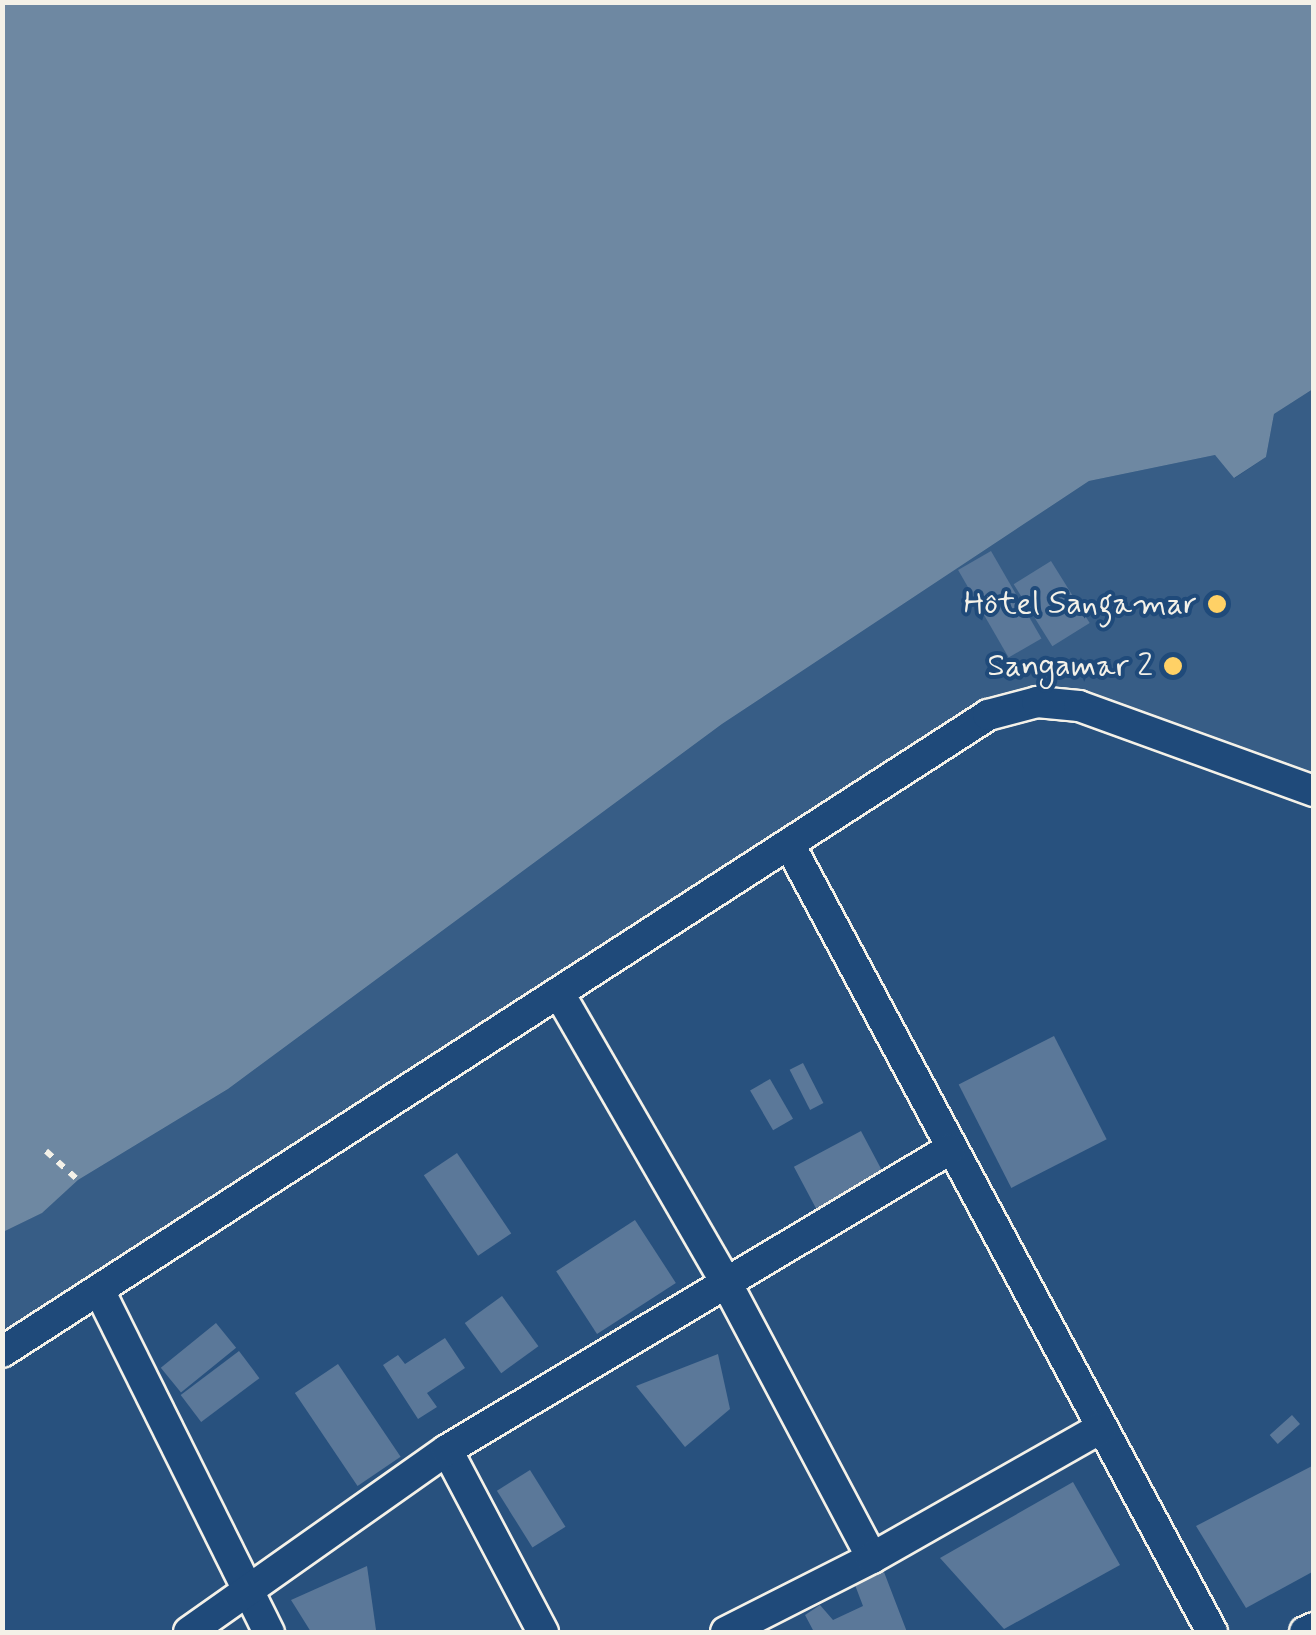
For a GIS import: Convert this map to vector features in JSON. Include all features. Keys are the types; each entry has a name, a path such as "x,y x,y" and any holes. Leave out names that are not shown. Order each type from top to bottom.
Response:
{"street":[{"path":"2,1352 988,715 1037,702 1078,706 1314,791"},
{"path":"788,844 1212,1632"},
{"path":"560,995 728,1284 872,1558"},
{"path":"190,1632 447,1450 950,1149"},
{"path":"99,1290 269,1632"},
{"path":"726,1632 872,1558 1101,1428"},
{"path":"447,1450 543,1632"},
{"path":"1304,1632 1314,1628"}],"path":[{"path":"46,1151 78,1180"}],"shaded area":[{"path":"3,2 1313,3 1313,389 1274,414 1266,457 1234,478 1215,455 1089,481 722,724 228,1089 78,1180 42,1213 3,1232"},
{"path":"1313,389 1313,791 1079,706 988,715 3,1352 3,1232 41,1213 78,1180 228,1089 722,724 1089,481 1215,455 1235,478 1266,457 1274,414"}],"building":[{"path":"991,551 1042,638 1009,657 958,570"},
{"path":"1051,561 1090,623 1052,646 1014,584"},
{"path":"1054,1036 1107,1139 1011,1188 959,1085"},
{"path":"803,1063 823,1103 810,1110 790,1070"},
{"path":"770,1079 793,1119 773,1130 750,1090"},
{"path":"861,1131 888,1182 821,1218 794,1167"},
{"path":"457,1153 511,1233 478,1256 424,1175"},
{"path":"635,1220 676,1283 597,1334 556,1271"},
{"path":"502,1296 538,1346 501,1373 465,1323"},
{"path":"216,1323 236,1348 181,1393 161,1368"},
{"path":"445,1338 465,1368 427,1393 437,1407 418,1419 383,1365 398,1355 405,1364"},
{"path":"239,1351 259,1378 201,1422 181,1395"},
{"path":"718,1354 730,1409 685,1447 636,1386"},
{"path":"338,1364 401,1457 358,1486 295,1393"},
{"path":"1292,1415 1300,1424 1278,1444 1270,1435"},
{"path":"1314,1465 1314,1571 1246,1608 1196,1526"},
{"path":"530,1470 566,1527 532,1547 497,1491"},
{"path":"1073,1482 1120,1565 1004,1629 940,1558"},
{"path":"367,1566 376,1630 311,1632 291,1600"},
{"path":"884,1572 907,1632 814,1632 805,1615 820,1605 833,1620 863,1606 855,1585"}],"place":[{"name":"Hôtel Sangamar","path":"1217,604"},
{"name":"Sangamar 2","path":"1173,666"}]}
